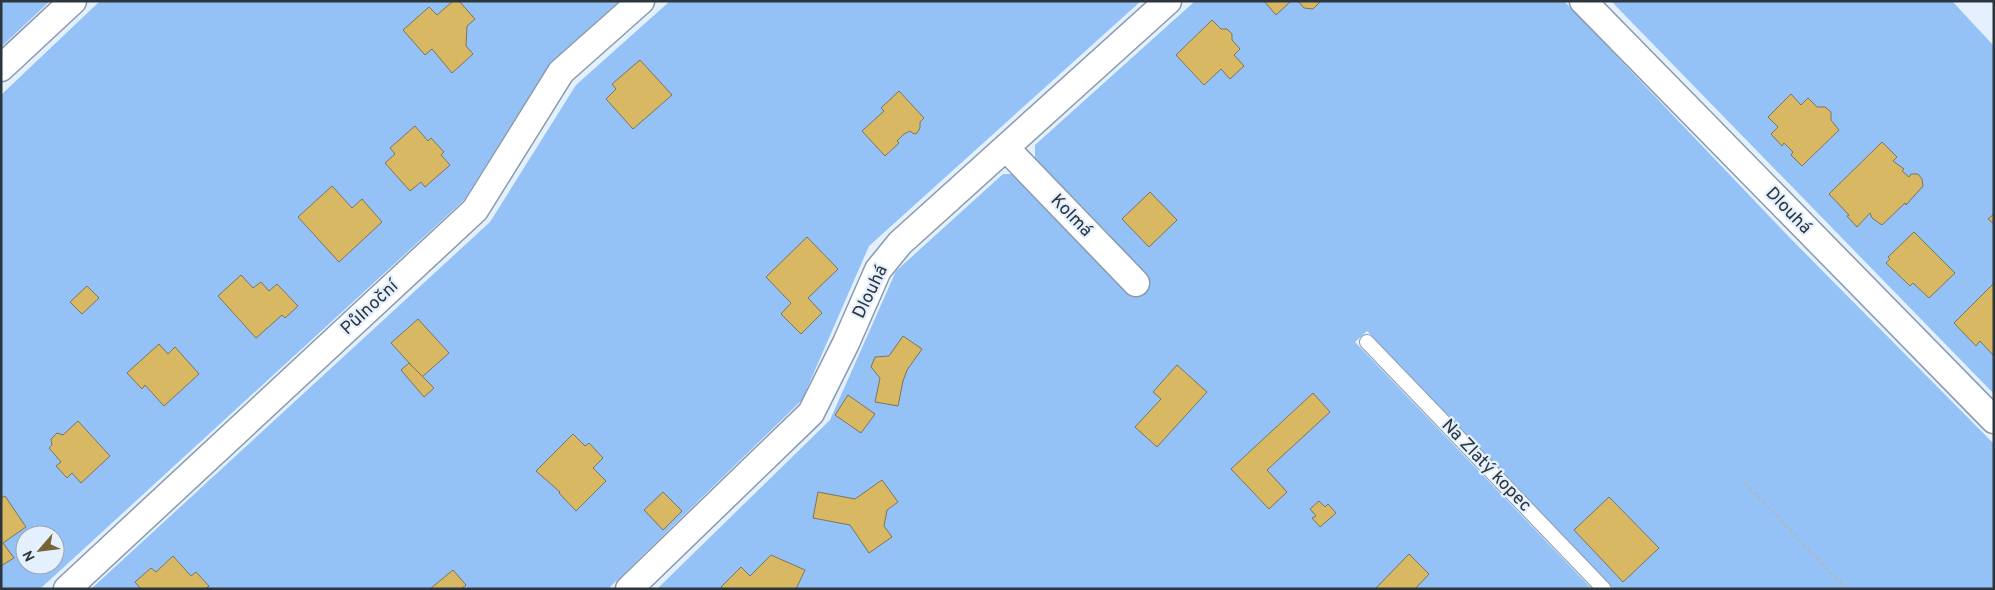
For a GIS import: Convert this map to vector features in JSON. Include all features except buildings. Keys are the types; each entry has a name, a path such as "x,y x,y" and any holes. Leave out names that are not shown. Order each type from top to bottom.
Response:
{"street":[{"path":"1,68 73,1"},
{"name":"Půlnoční","path":"68,589 475,210 562,72 641,1"},
{"name":"Dlouhá","path":"629,589 811,412 846,343 878,270 900,243 1168,1"},
{"name":"Dlouhá","path":"1583,1 1994,420"},
{"name":"Kolmá","path":"1006,148 1136,283"}],"lane":[{"name":"Na Zlatý kopec","path":"1367,342 1604,589"}],"path":[{"path":"1745,483 1847,589"}],"shaded area":[{"path":"1,1 50,1 1,47"},
{"path":"100,1 619,1 550,63 464,200 65,566 65,525 15,525 15,575 55,575 40,589 1,589 1,95"},
{"path":"670,1 1141,1 869,246 802,400 608,589 91,589 490,222 576,85"},
{"path":"1195,1 1564,1 1790,238 1994,444 1994,589 1614,589 1367,331 1355,342 1592,589 657,589 830,420 896,271 1003,174 1016,174 1092,252 1109,234 1035,158 1035,145"},
{"path":"1611,1 1952,1 1994,46 1994,394"}]}
